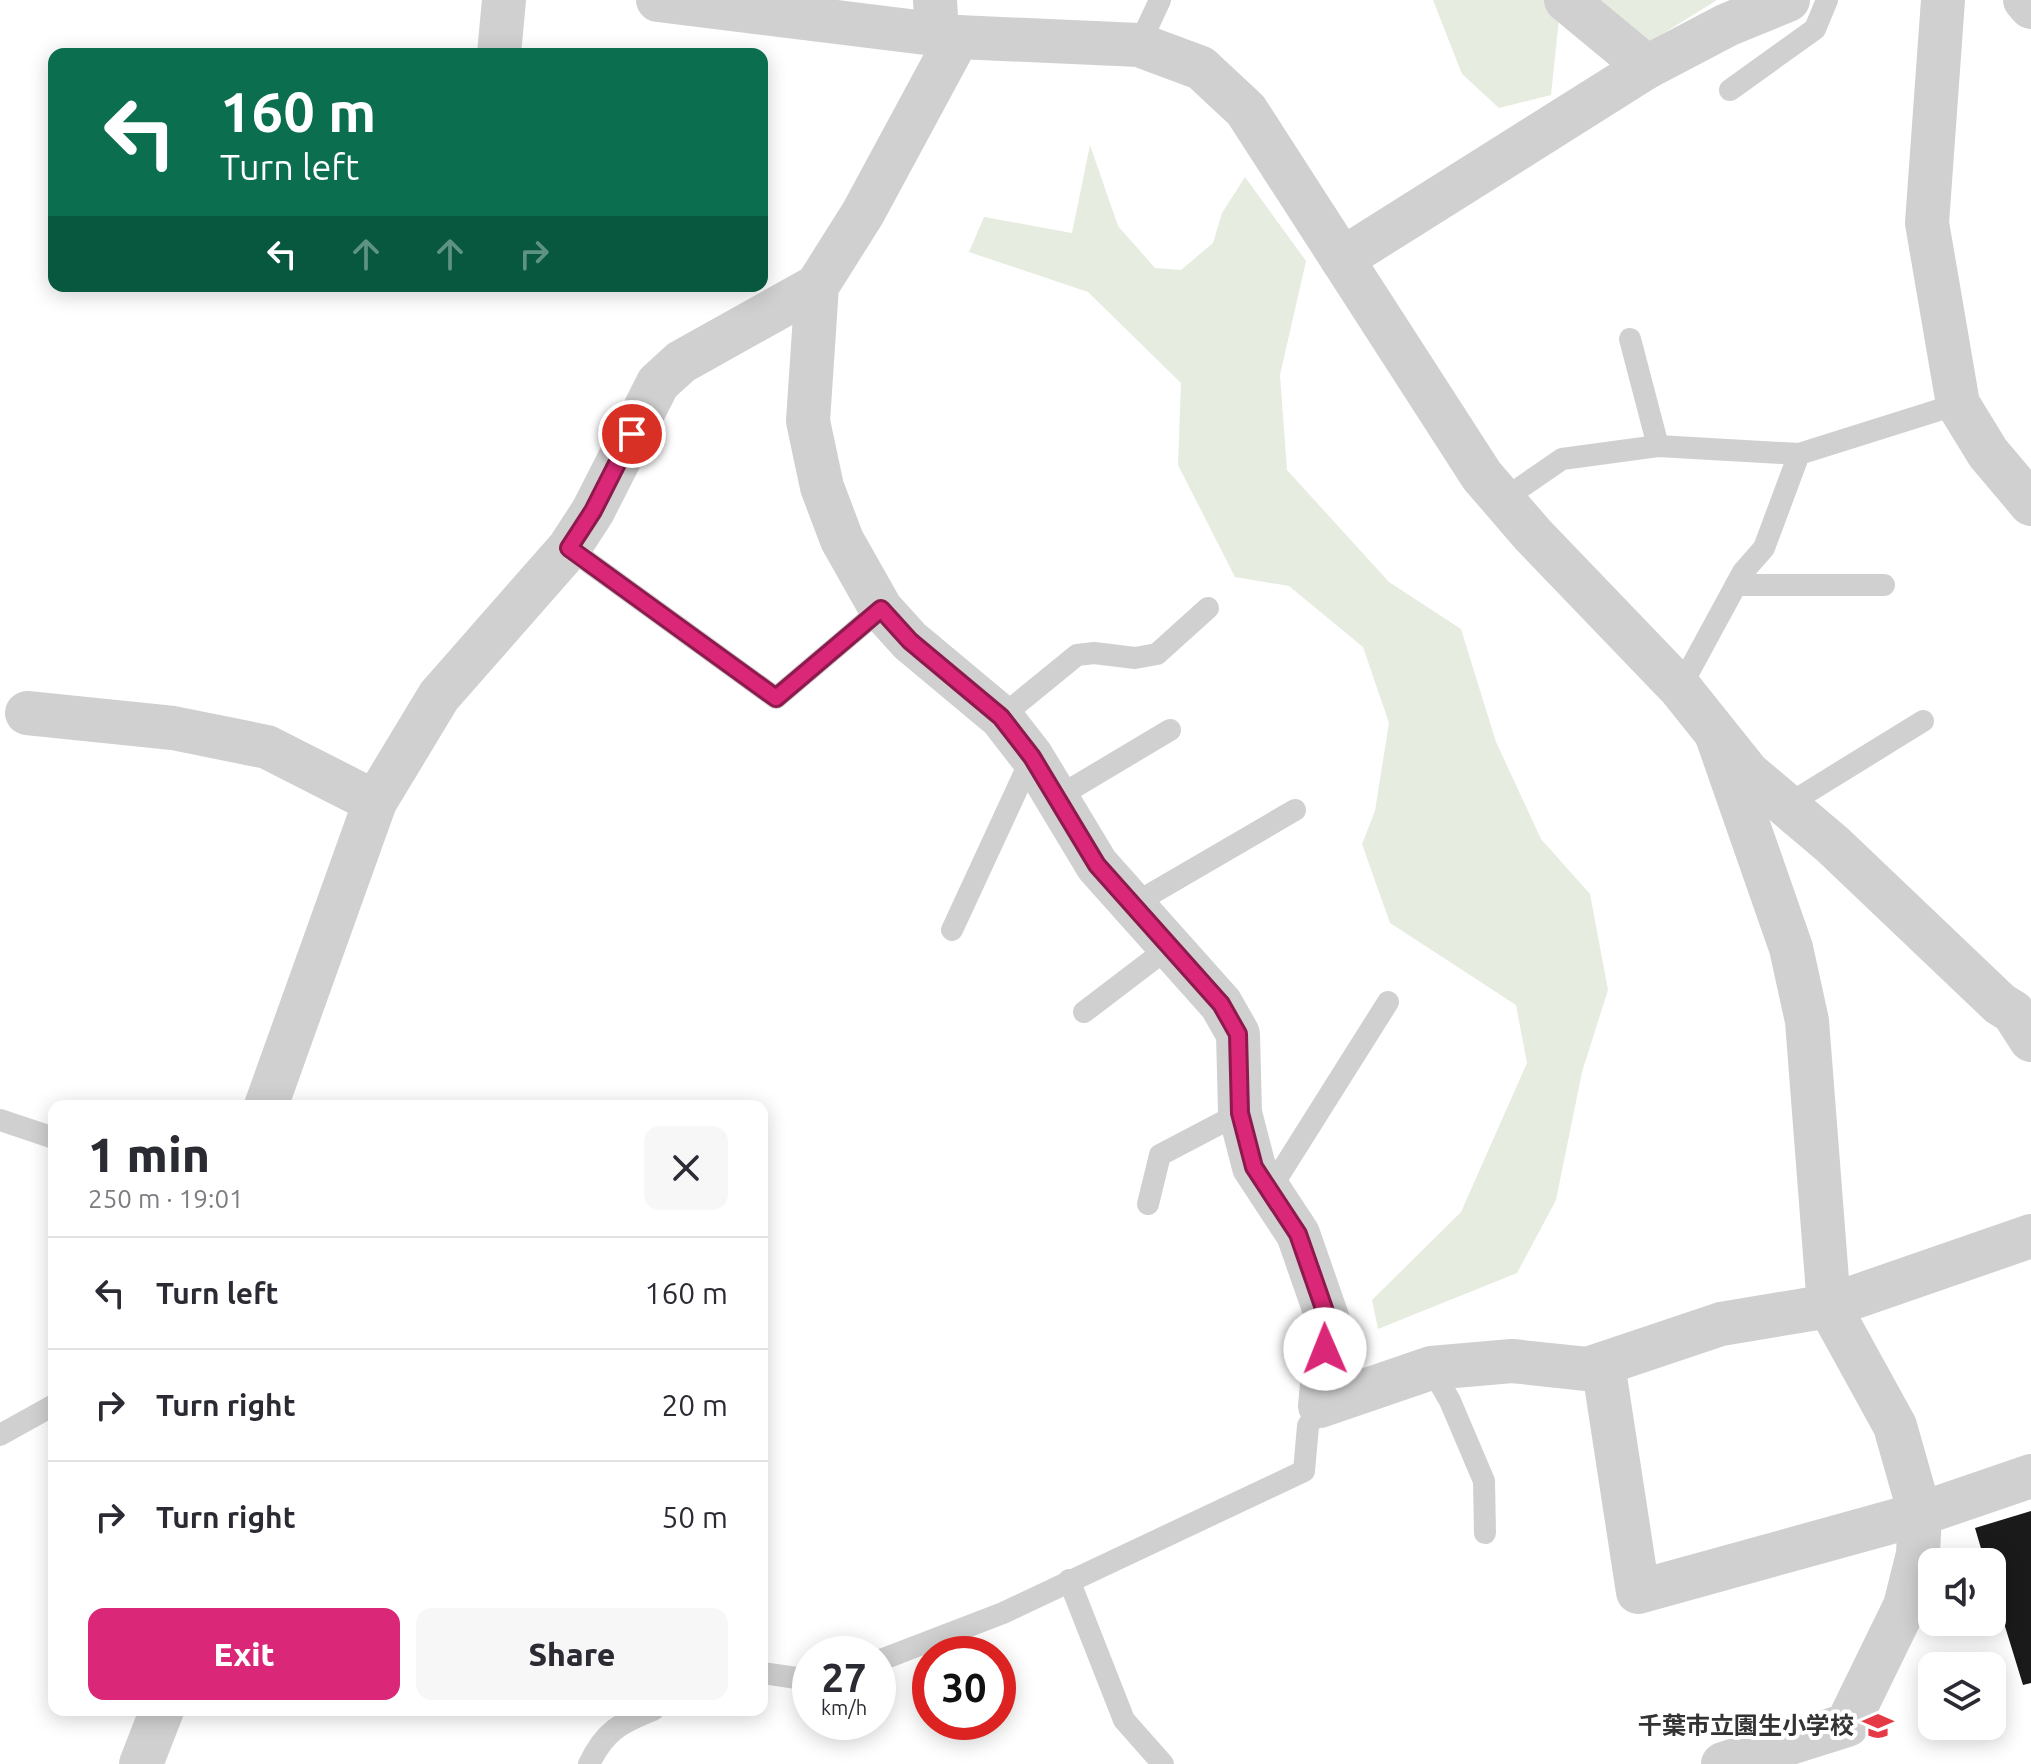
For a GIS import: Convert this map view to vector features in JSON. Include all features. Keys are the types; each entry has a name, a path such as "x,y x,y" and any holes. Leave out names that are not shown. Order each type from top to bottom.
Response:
{"street":[{"path":"500,48 504,0"},
{"path":"658,0 767,5 1139,45 1201,68 1246,110 1482,476 1533,535 1680,688 1748,773 1832,844 2000,1004 2025,1017"},
{"path":"1566,0 1647,67"},
{"path":"1342,259 1735,13 1788,0"},
{"path":"1943,0 1927,223 1958,404 1988,453 2031,504"},
{"path":"2025,0 2031,7"},
{"path":"943,24 863,213 817,286 808,421 822,487 842,540 881,609 910,641 1001,717 1032,757 1097,865 1221,1004 1238,1034 1240,1113 1254,1167 1298,1234 1328,1320 1320,1406 1431,1368 1512,1361 1587,1369 1721,1324 1829,1306 2031,1236"},
{"path":"268,1100 375,802 439,696 569,548 593,511 658,383 681,362 817,286"},
{"path":"27,713 173,728 267,747 375,802"},
{"path":"1717,736 1791,948 1807,1021 1829,1306 1895,1426 1920,1514 1918,1554 1905,1606 1847,1725 1723,1764"},
{"path":"1603,1364 1638,1592 1920,1514 2031,1476"},
{"path":"141,1764 160,1716"}],"lane":[{"path":"1139,45 1160,0"},
{"path":"1730,90 1815,29 1827,0"},
{"path":"1630,339 1658,446"},
{"path":"1504,499 1562,459 1658,446 1799,454 1958,404"},
{"path":"1680,688 1736,585 1764,548 1799,454"},
{"path":"569,548 776,698 881,609"},
{"path":"1736,585 1884,585"},
{"path":"1001,717 1077,655 1094,653 1135,658 1157,654 1208,608"},
{"path":"1787,805 1923,721"},
{"path":"1056,798 1170,730"},
{"path":"952,930 1032,757"},
{"path":"1132,905 1295,810"},
{"path":"1084,1012 1168,948"},
{"path":"1269,1191 1388,1002"},
{"path":"1148,1204 1160,1155 1240,1113"},
{"path":"0,1120 48,1136"},
{"path":"1431,1368 1450,1401 1484,1481 1485,1533"},
{"path":"896,1654 1003,1613 1304,1471 1308,1426 1320,1406"},
{"path":"0,1435 48,1408"},
{"path":"1069,1580 1124,1720 1163,1764"},
{"path":"768,1674 792,1677"},
{"path":"589,1764 597,1747 617,1724 638,1716"}],"shaded area":[{"path":"1433,0 1561,0 1551,95 1499,108 1462,74"},
{"path":"1574,0 1717,0 1640,48"},
{"path":"1090,145 1118,226 1155,268 1181,270 1213,243 1222,213 1245,177 1306,261 1280,375 1287,470 1389,582 1461,629 1496,742 1541,839 1590,894 1608,990 1582,1072 1556,1200 1517,1273 1378,1329 1372,1300 1461,1212 1527,1063 1516,1005 1390,923 1362,844 1375,811 1389,723 1363,647 1289,586 1235,577 1178,465 1181,383 1088,292 969,252 984,217 1072,233"}],"building":[{"path":"2031,1511 2031,1683 2023,1685 2006,1630 2006,1548 1981,1548 1975,1528"}],"place":[{"name":"千葉市立園生小学校","path":"1878,1726"}],"route":[{"path":"632,434 593,511 569,548 776,698 881,609 910,641 1001,717 1032,757 1097,865 1221,1004 1238,1034 1240,1113 1254,1167 1298,1234 1328,1320 1325,1349"}]}
